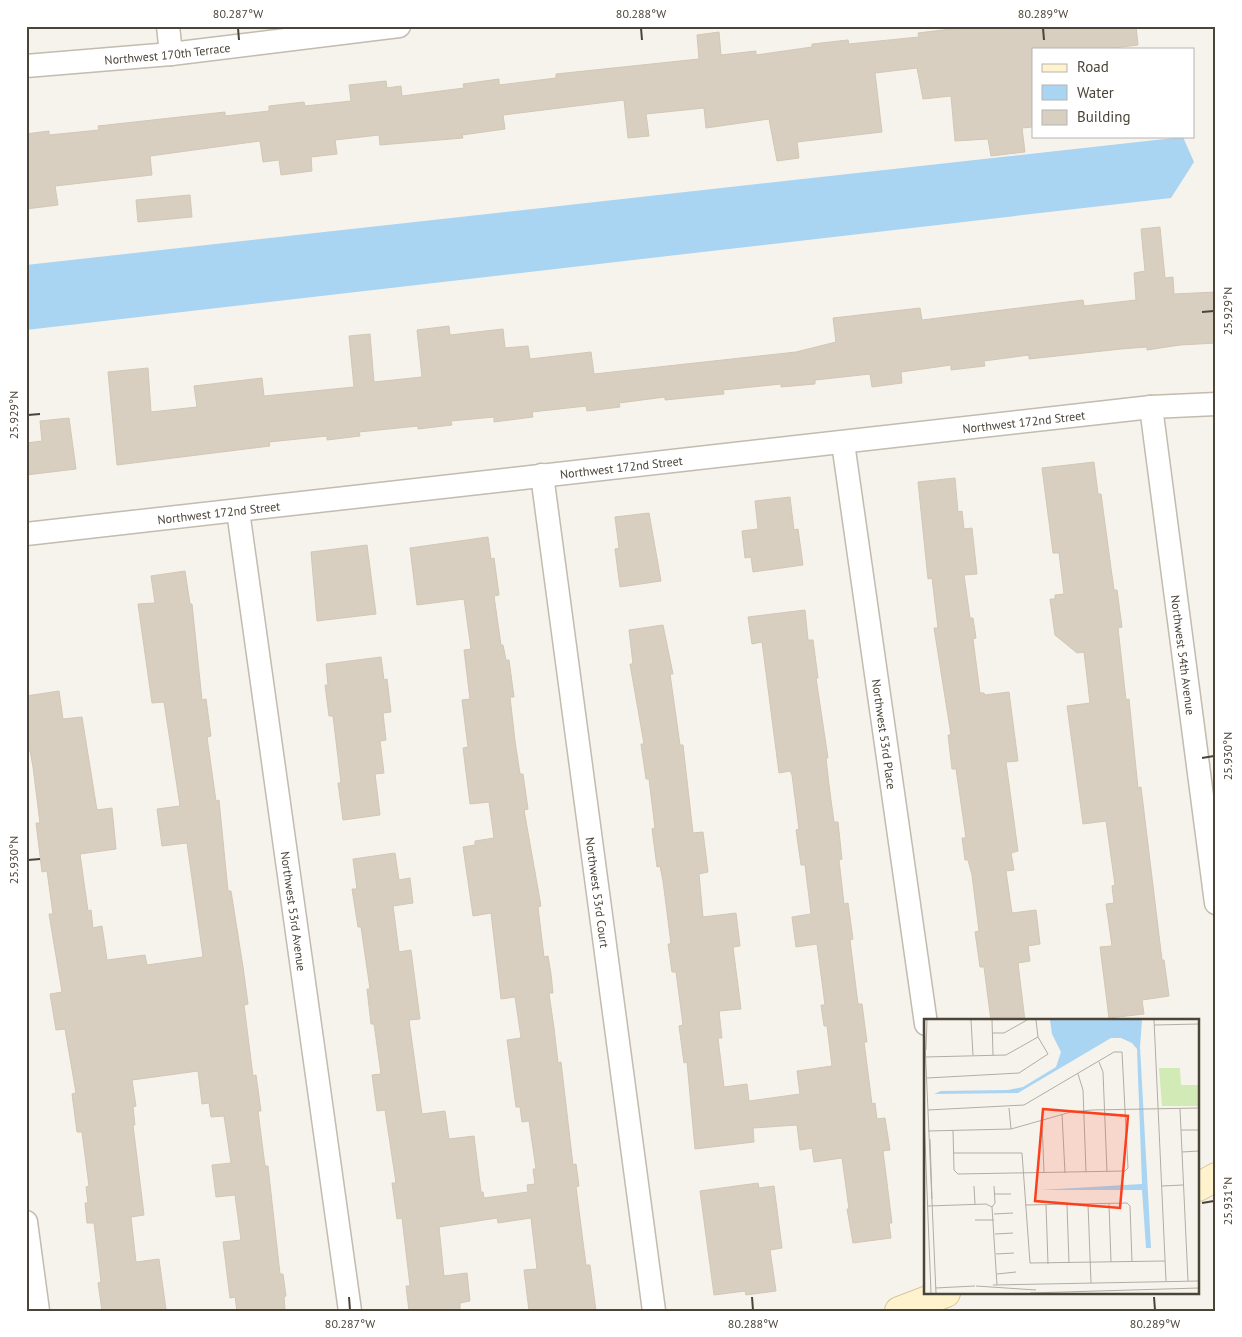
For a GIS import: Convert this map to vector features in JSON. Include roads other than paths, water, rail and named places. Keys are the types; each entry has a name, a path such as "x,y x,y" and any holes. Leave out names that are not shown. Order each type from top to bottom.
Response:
{"street":[{"path":"168,26 171,54"},
{"name":"Northwest 170th Terrace","path":"26,66 171,54 399,26"},
{"name":"Northwest 172nd Street","path":"26,534 1151,407 1216,404"},
{"name":"Northwest 54th Avenue","path":"1151,407 1216,903"},
{"name":"Northwest 53rd Place","path":"843,443 925,1019"},
{"name":"Northwest 53rd Court","path":"542,475 654,1311"},
{"name":"Northwest 53rd Avenue","path":"238,511 350,1311"},
{"path":"1200,1186 1216,1178"},
{"path":"26,1222 38,1311"},
{"path":"899,1311 943,1294"}],"water":[{"path":"1174,138 1183,138 1194,162 1171,198 26,330 26,265"}]}
